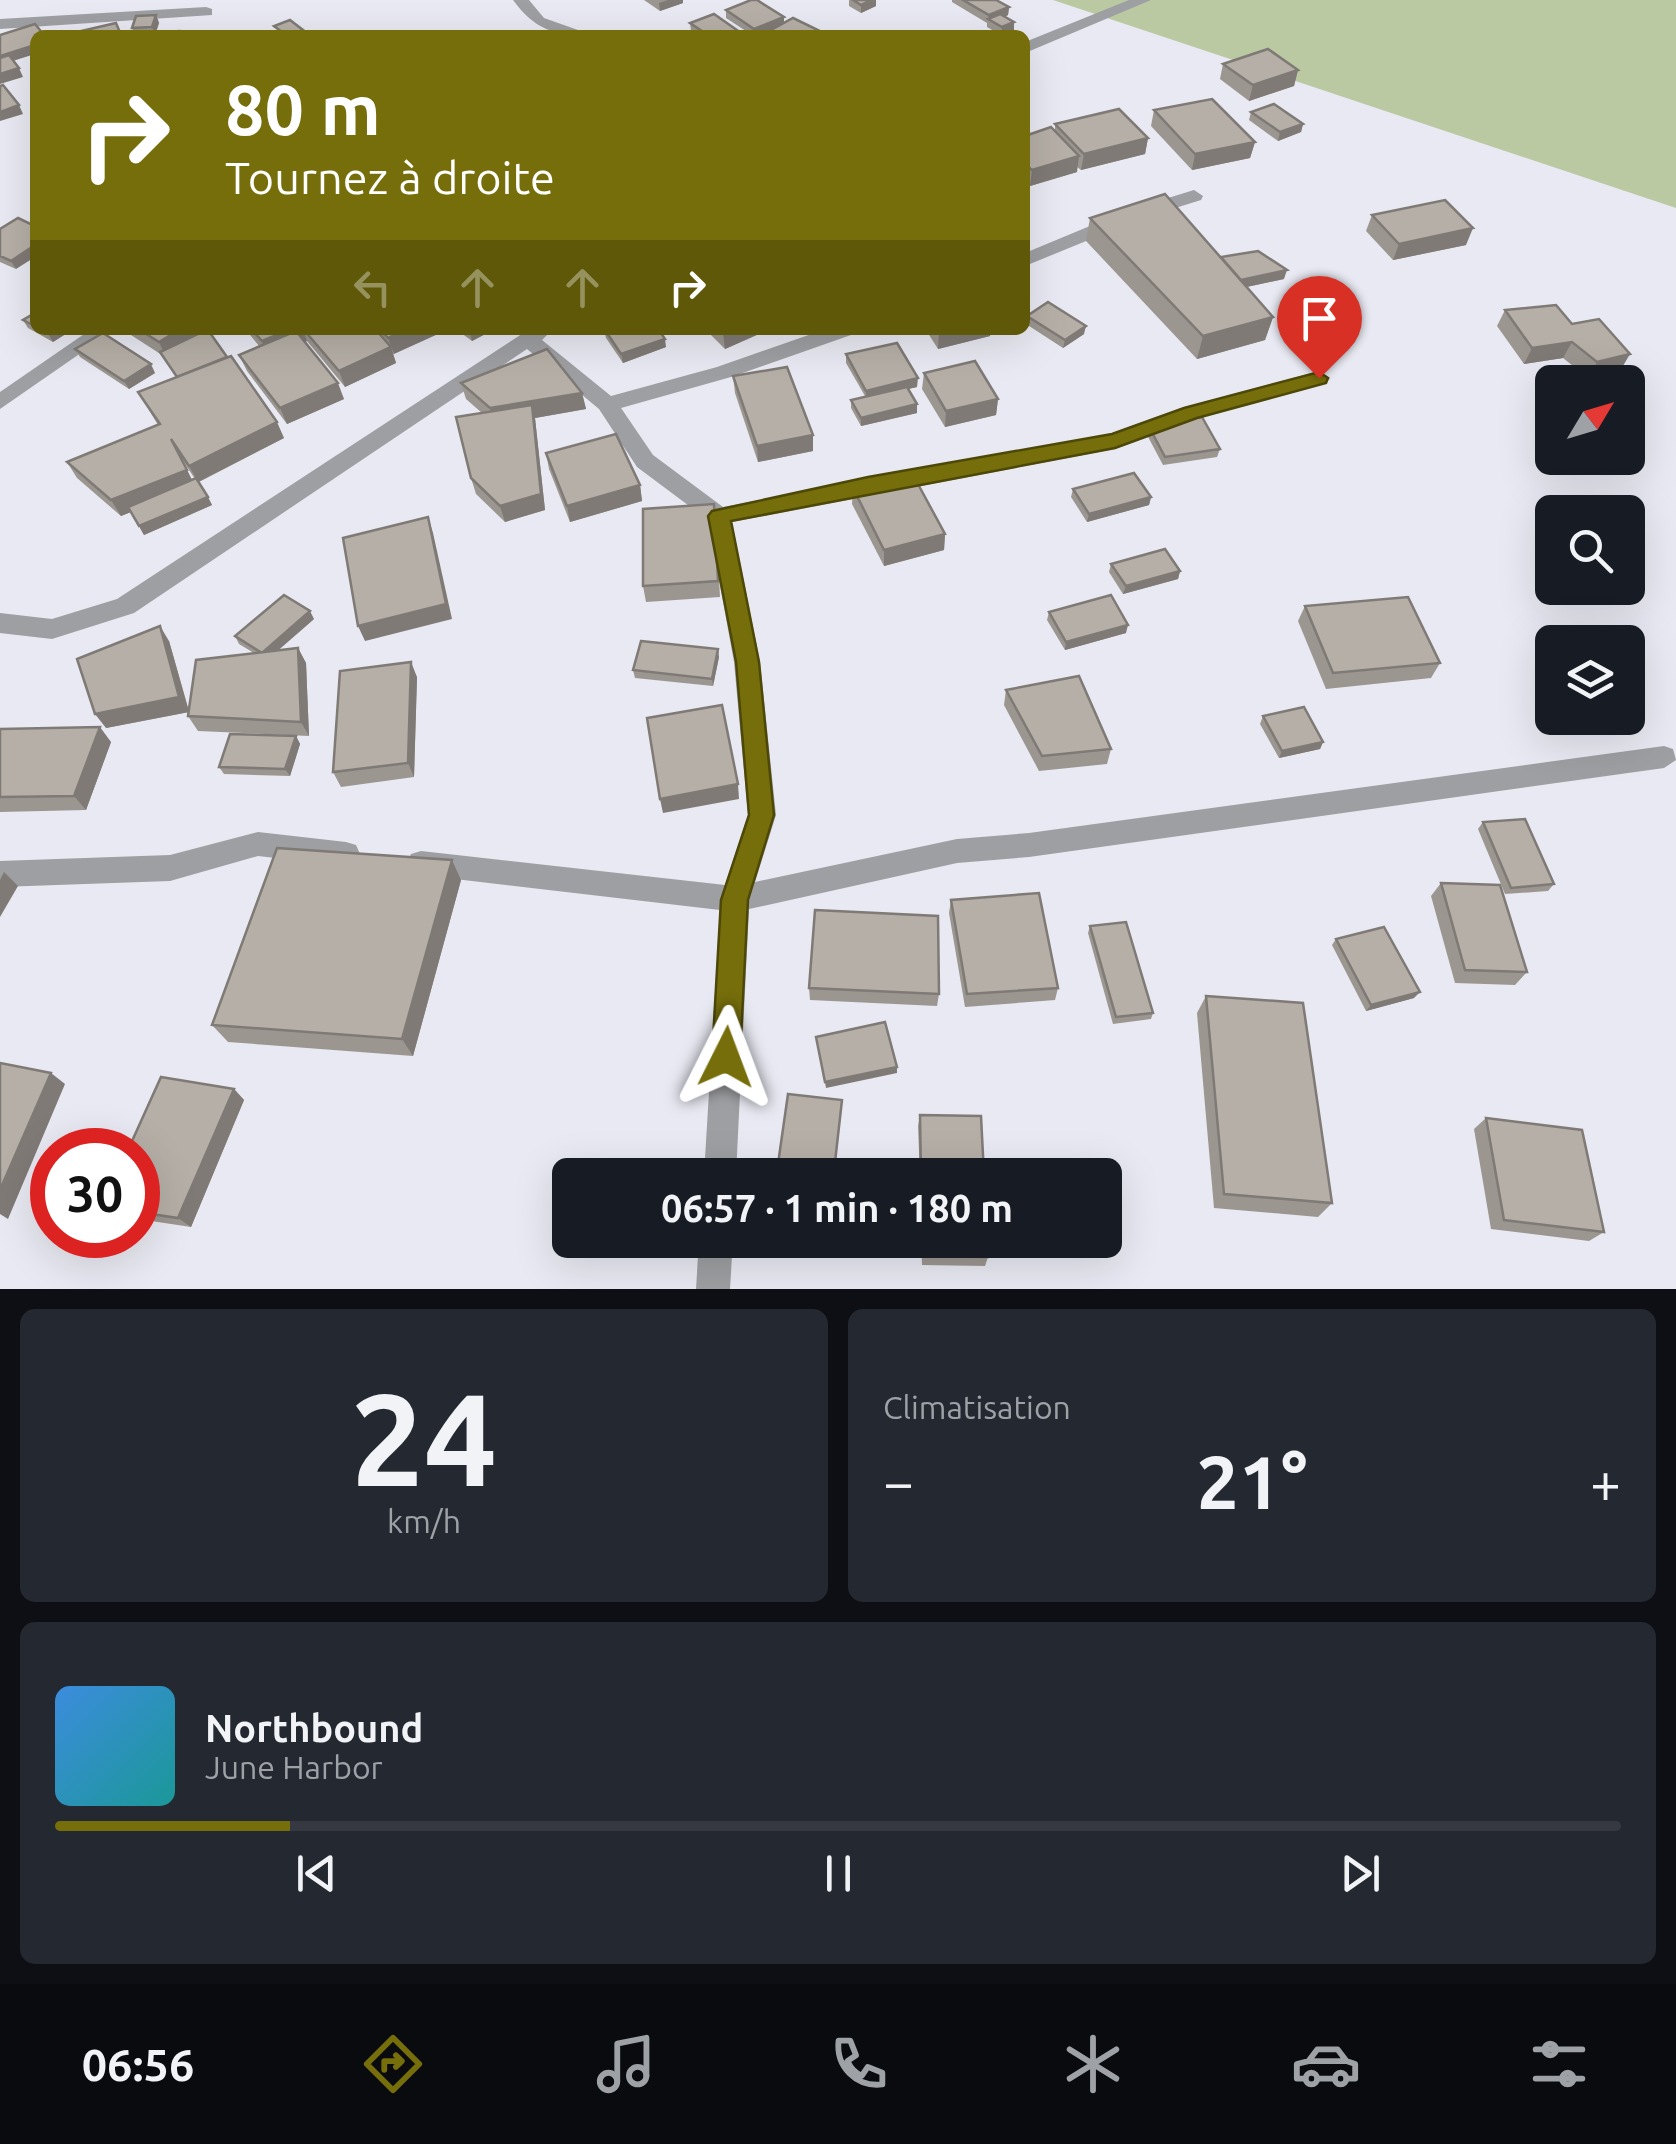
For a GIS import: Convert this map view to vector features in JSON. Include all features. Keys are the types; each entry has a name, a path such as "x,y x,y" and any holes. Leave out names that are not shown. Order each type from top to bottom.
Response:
{"street":[{"path":"520,0 538,21 568,30"},
{"path":"1030,46 1143,0"},
{"path":"0,24 206,12"},
{"path":"1030,258 1133,215 1194,196"},
{"path":"0,402 97,335"},
{"path":"0,623 52,630 126,606 533,335"},
{"path":"536,335 606,404 645,460 719,516 747,662 762,815 734,900 721,1158"},
{"path":"606,404 724,372 830,335"},
{"path":"719,516 1115,441 1190,413 1319,378"},
{"path":"0,874 170,868 258,844 734,900 957,852 1046,843 1664,756"},
{"path":"714,1289 715,1258"}],"green space":[{"path":"1053,0 1676,0 1676,208"}],"building":[{"path":"751,0 784,17 754,29 726,10"},
{"path":"963,0 996,0 1009,7 989,15"},
{"path":"714,14 737,30 700,30 690,23"},
{"path":"1000,14 1014,22 1002,27 988,19"},
{"path":"156,15 152,27 132,28 136,16"},
{"path":"793,18 818,30 771,30"},
{"path":"290,20 303,30 279,30 274,26"},
{"path":"116,23 119,30 86,30"},
{"path":"35,24 40,30 30,30 30,47 0,56 0,35"},
{"path":"1268,49 1298,70 1253,85 1223,64"},
{"path":"9,55 19,68 0,74 0,58"},
{"path":"0,86 19,105 0,112"},
{"path":"1212,99 1255,142 1195,154 1154,110"},
{"path":"1274,104 1303,124 1280,132 1251,112"},
{"path":"1119,109 1148,138 1084,154 1055,124"},
{"path":"1051,127 1079,156 1032,170 1030,134"},
{"path":"1165,194 1273,317 1203,336 1090,218"},
{"path":"1445,200 1473,228 1399,244 1372,215"},
{"path":"18,218 30,224 30,248 11,261 0,256 0,229"},
{"path":"1258,251 1287,270 1241,280 1221,257"},
{"path":"1048,302 1086,326 1065,340 1030,318"},
{"path":"1556,305 1572,324 1599,319 1630,354 1597,362 1572,342 1532,348 1505,310"},
{"path":"106,335 151,364 124,381 75,349"},
{"path":"148,335 171,335 159,342"},
{"path":"196,335 212,335 227,357 177,377 160,352"},
{"path":"286,335 299,335 338,383 280,408 239,355"},
{"path":"308,335 380,335 391,347 339,371"},
{"path":"608,335 662,335 665,339 621,354"},
{"path":"897,343 918,378 866,391 846,354"},
{"path":"547,349 582,393 490,408 461,383"},
{"path":"231,356 277,422 189,466 171,439 187,470 111,500 67,462 160,424 138,392"},
{"path":"975,361 998,399 946,411 924,373"},
{"path":"787,367 813,435 757,446 733,376"},
{"path":"907,387 917,404 861,418 851,400"},
{"path":"532,405 541,494 500,506 471,478 456,417"},
{"path":"1202,417 1220,449 1165,457 1148,425"},
{"path":"616,434 640,485 567,506 546,453"},
{"path":"912,473 945,534 884,550 853,488"},
{"path":"1134,473 1151,497 1089,514 1073,489"},
{"path":"196,478 208,497 139,526 128,507"},
{"path":"714,504 718,581 643,586 643,509"},
{"path":"428,517 446,604 358,626 343,538"},
{"path":"1165,549 1180,571 1126,586 1111,564"},
{"path":"284,595 310,611 262,653 235,636"},
{"path":"1111,595 1128,625 1066,642 1049,612"},
{"path":"1408,597 1440,663 1333,673 1305,606"},
{"path":"160,626 179,697 95,714 77,659"},
{"path":"641,641 718,649 712,679 633,670"},
{"path":"298,648 301,722 188,716 196,660"},
{"path":"411,662 408,763 333,772 340,671"},
{"path":"1079,676 1111,749 1042,756 1006,690"},
{"path":"722,705 738,784 660,799 647,718"},
{"path":"1304,707 1323,742 1282,751 1263,716"},
{"path":"100,727 74,796 0,797 0,729"},
{"path":"230,734 296,736 285,769 219,767"},
{"path":"1525,819 1554,884 1511,888 1483,822"},
{"path":"277,848 452,860 402,1039 212,1025"},
{"path":"1441,883 1500,885 1527,972 1465,970"},
{"path":"1039,893 1058,988 967,994 951,900"},
{"path":"815,910 938,916 939,994 809,988"},
{"path":"1126,922 1153,1013 1116,1017 1090,926"},
{"path":"1384,927 1420,992 1371,1005 1336,939"},
{"path":"1206,996 1303,1003 1332,1203 1224,1194"},
{"path":"885,1022 897,1067 825,1082 816,1037"},
{"path":"0,1063 51,1073 0,1190"},
{"path":"161,1077 234,1089 178,1218 160,1215 160,1128 138,1128"},
{"path":"788,1094 842,1100 835,1158 779,1158"},
{"path":"920,1115 981,1116 983,1158 921,1158"},
{"path":"1486,1118 1582,1130 1604,1232 1504,1220"}],"route":[{"path":"726,1057 734,900 762,815 747,662 719,516 1115,441 1190,413 1319,378"}]}
